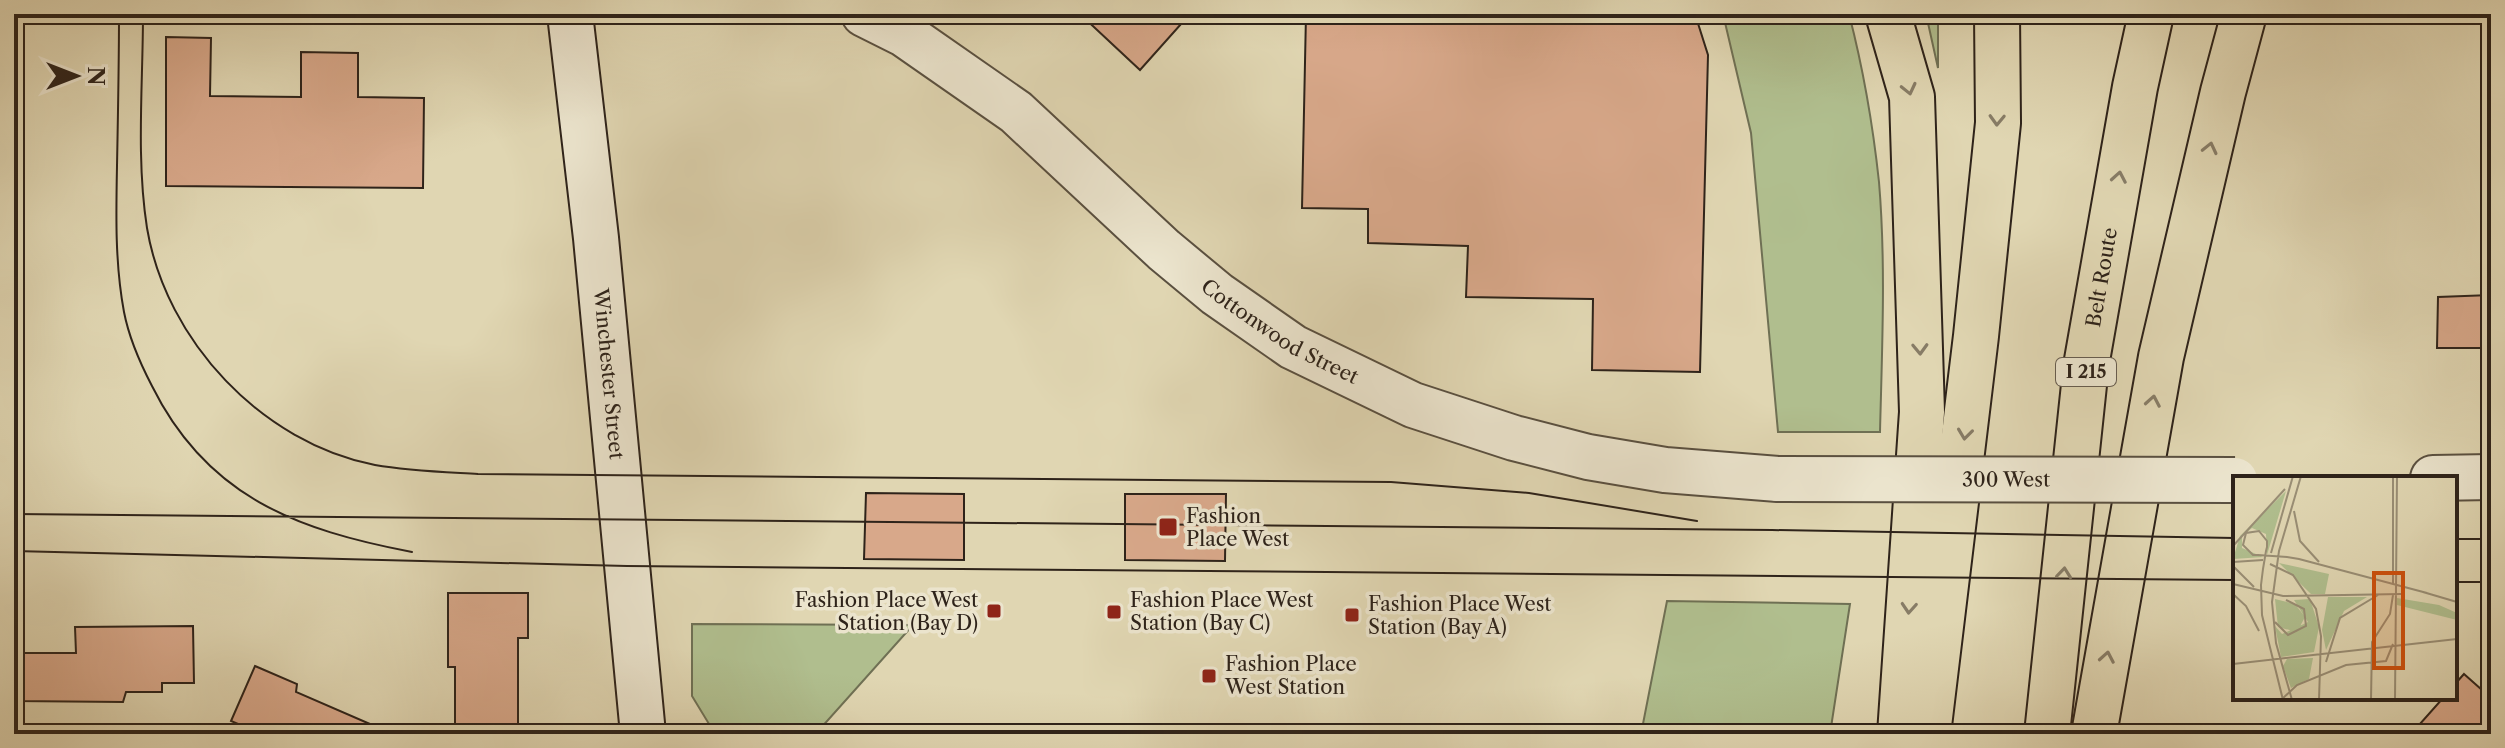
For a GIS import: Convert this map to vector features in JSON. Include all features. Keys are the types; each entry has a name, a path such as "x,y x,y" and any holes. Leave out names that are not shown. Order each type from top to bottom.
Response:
{"highway":[{"path":"1888,14 1912,97 1922,412 1900,734"},
{"path":"1928,734 1998,123 1997,14"},
{"name":"Belt Route","path":"2047,734 2086,366 2135,87 2151,14"},
{"path":"2094,734 2161,357 2244,14"}],"street":[{"name":"Winchester Street","path":"570,14 596,238 643,734"},
{"name":"Cottonwood Street","path":"864,14 904,34 1016,112 1164,250 1217,294 1293,347 1413,405 1514,438 1588,457 1665,470 1778,479"},
{"path":"2457,478 2491,477"},
{"name":"300 West","path":"1778,479 2233,480"}],"green space":[{"path":"1723,14 1849,14 1867,97 1879,182 1883,276 1880,432 1778,432 1751,133"},
{"path":"1926,14 1938,14 1938,68"},
{"path":"1667,601 1850,604 1830,734 1641,734"},
{"path":"692,624 913,625 820,729 746,734 709,724 692,696"}],"building":[{"path":"1080,14 1190,14 1140,70"},
{"path":"1306,14 1695,14 1708,55 1700,372 1592,370 1593,299 1466,297 1468,246 1368,243 1368,209 1302,208"},
{"path":"166,37 211,38 210,96 301,97 301,52 358,53 358,97 424,98 423,188 166,186"},
{"path":"2491,295 2491,326 2481,326 2481,348 2437,348 2438,297"},
{"path":"866,493 964,494 964,560 864,559"},
{"path":"1125,494 1226,494 1225,561 1125,560"},
{"path":"448,593 528,593 528,638 518,638 518,734 475,734 474,728 455,728 455,667 448,667"},
{"path":"193,626 194,683 162,683 162,692 126,692 123,702 14,701 14,653 76,653 75,627"},
{"path":"255,666 297,684 296,692 393,734 262,734 231,721"},
{"path":"2464,674 2491,698 2491,734 2411,734 2441,700 2457,700 2457,682"}],"tram line":[{"path":"119,14 116,221 119,276 129,331 152,386 174,424 200,456 228,482 294,519 370,543 412,552"},
{"path":"143,14 141,148 144,202 158,270 175,310 198,347 226,381 258,410 294,435 334,453 388,467 478,474 1391,482 1529,493 1697,521"},
{"path":"14,514 1772,530 2233,538"},
{"path":"2457,539 2491,539"},
{"path":"14,551 627,566 2233,580"},
{"path":"2457,582 2491,582"}],"place":[{"name":"Fashion Place West","path":"1168,527"},
{"name":"Fashion Place West Station (Bay D)","path":"994,611"},
{"name":"Fashion Place West Station (Bay C)","path":"1114,612"},
{"name":"Fashion Place West Station (Bay A)","path":"1352,615"},
{"name":"Fashion Place West Station","path":"1209,676"}]}
